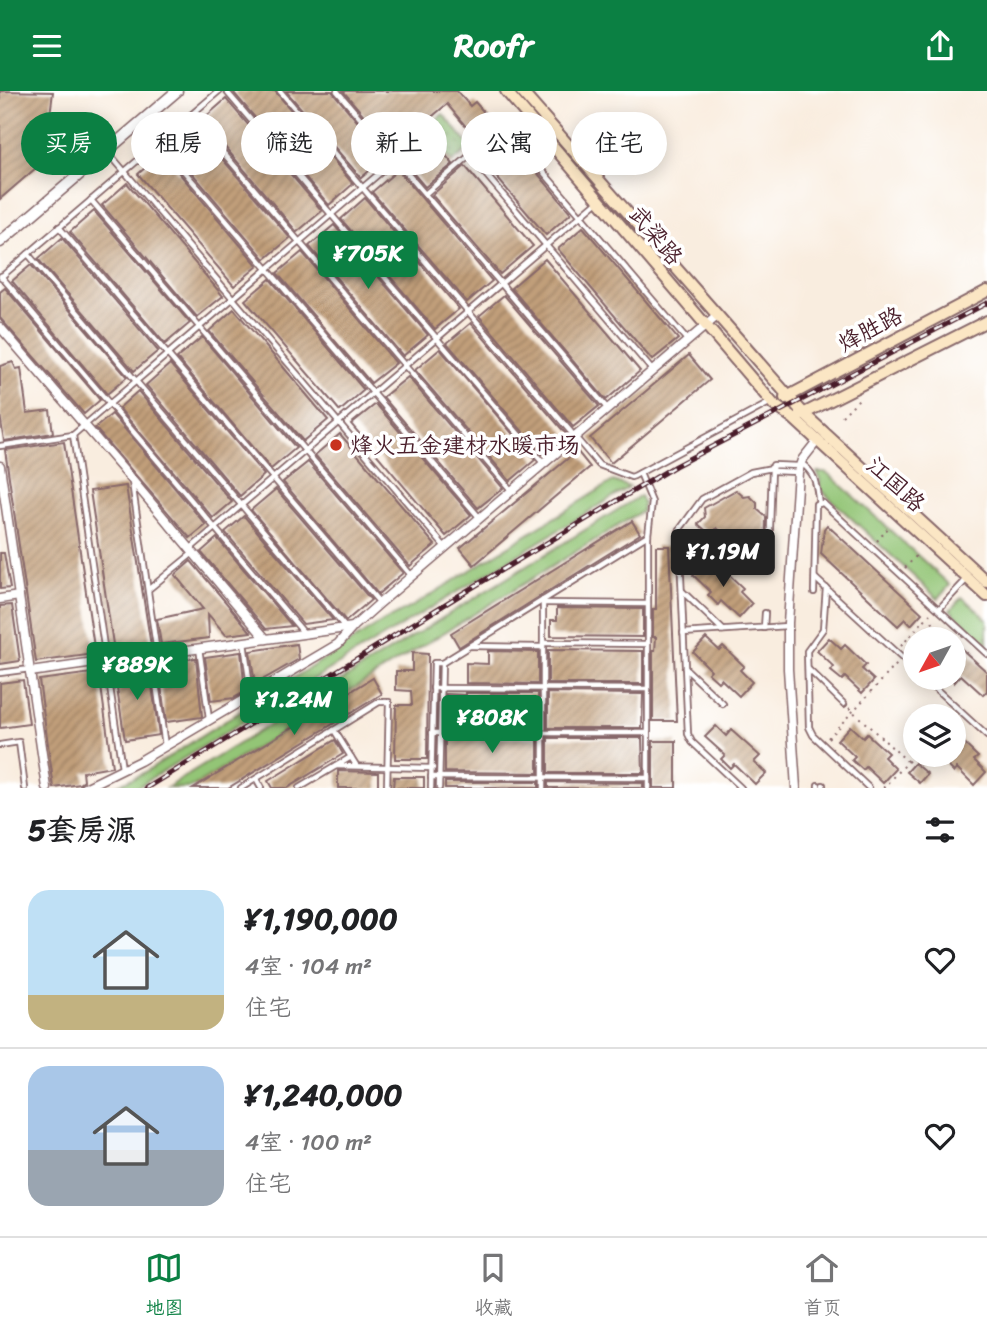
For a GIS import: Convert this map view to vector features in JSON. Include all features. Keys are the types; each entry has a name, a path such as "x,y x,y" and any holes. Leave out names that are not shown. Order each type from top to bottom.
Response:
{"main road":[{"name":"武梁路","path":"506,91 773,404"},
{"name":"武梁路","path":"521,91 789,396"},
{"name":"烽胜路","path":"773,404 987,291"},
{"name":"烽胜路","path":"799,416 987,321"},
{"name":"江国路","path":"789,396 817,441 987,596"},
{"name":"江国路","path":"773,404 799,416 987,582"}],"street":[{"path":"117,142 177,91"},
{"path":"0,242 79,175"},
{"path":"85,788 165,747 338,644 349,627 717,316"},
{"path":"0,327 266,639"},
{"path":"796,788 788,670 788,626 800,467 817,441"},
{"path":"0,466 47,788"},
{"path":"0,599 19,596"},
{"path":"30,671 349,627"}],"lane":[{"path":"194,112 219,91"},
{"path":"226,91 543,464"},
{"path":"280,91 599,465 631,477 773,404"},
{"path":"337,91 355,112"},
{"path":"227,157 511,491"},
{"path":"117,162 445,547"},
{"path":"425,194 461,164"},
{"path":"131,166 1,277 305,633"},
{"path":"187,175 480,518"},
{"path":"0,446 73,435 377,175"},
{"path":"409,175 608,409"},
{"path":"486,175 653,370"},
{"path":"546,175 687,341"},
{"path":"91,200 412,576"},
{"path":"148,590 215,528 599,200"},
{"path":"59,227 380,603"},
{"path":"28,254 349,627"},
{"path":"73,435 122,770"},
{"path":"741,788 692,742 688,734 680,532 702,499 751,472 808,467 814,476 819,504"},
{"path":"769,558 772,470"},
{"path":"640,473 652,502 648,535 648,788"},
{"path":"132,480 148,590 165,747"},
{"path":"819,504 822,503 987,654"},
{"path":"814,592 816,504 819,504"},
{"path":"431,788 433,663 442,663 648,535"},
{"path":"815,577 902,658"},
{"path":"939,610 968,578"},
{"path":"826,588 822,629 808,648 809,727 813,735 869,788"},
{"path":"682,590 723,630"},
{"path":"543,602 648,604"},
{"path":"543,602 543,788"},
{"path":"764,628 765,613"},
{"path":"683,633 788,626"},
{"path":"244,642 251,695"},
{"path":"470,646 648,644"},
{"path":"198,648 209,720"},
{"path":"439,788 442,663"},
{"path":"684,667 723,704"},
{"path":"808,670 845,704"},
{"path":"0,673 30,671"},
{"path":"433,688 648,689"},
{"path":"937,690 987,736"},
{"path":"242,788 379,702 389,702 387,788"},
{"path":"334,730 356,766"},
{"path":"432,733 648,733"},
{"path":"0,745 19,742 25,788"},
{"path":"299,788 351,757"},
{"path":"335,766 439,768"},
{"path":"431,778 648,778"},
{"path":"256,779 261,788"}],"path":[{"path":"871,547 890,526"},
{"path":"900,574 919,553"},
{"path":"927,627 939,610"},
{"path":"896,652 939,610"},
{"path":"822,744 902,658"},
{"path":"845,704 903,757"},
{"path":"884,788 903,767"}],"green space":[{"path":"447,119 461,135 461,155 452,162 447,156"},
{"path":"817,472 830,475 950,585 938,599 820,489"},
{"path":"613,481 629,487 135,788 111,788 143,773"},
{"path":"640,496 642,511 191,788 167,788"},
{"path":"962,597 987,619 987,644 950,610"}],"building":[{"path":"0,91 53,92 50,112 21,112 21,175 28,175 0,199"},
{"path":"275,91 293,112 250,112 234,93"},
{"path":"286,91 332,91 351,114 351,166 337,150 337,112 304,112"},
{"path":"343,91 457,91 470,106 475,102 484,112 461,112 461,121 447,104 438,112 361,112"},
{"path":"226,99 241,116 241,166 227,149 227,112 211,112"},
{"path":"447,157 453,164 447,169"},
{"path":"227,164 290,238 265,259 194,175 227,175"},
{"path":"337,165 353,184 329,205 304,175 337,175"},
{"path":"461,170 461,175 473,175 533,246 500,274 432,195"},
{"path":"139,175 181,175 258,266 234,286"},
{"path":"249,175 291,175 322,211 297,232"},
{"path":"392,175 402,175 492,281 467,302 372,192"},
{"path":"415,175 440,175 425,187"},
{"path":"495,175 539,175 571,213 546,235"},
{"path":"127,183 223,296 197,317 102,205"},
{"path":"365,198 459,309 435,329 341,219"},
{"path":"94,211 190,323 165,344 70,232"},
{"path":"334,225 428,335 403,356 309,246"},
{"path":"583,227 678,339 652,360 558,249"},
{"path":"62,238 158,351 134,371 38,259"},
{"path":"302,252 396,363 371,383 277,273"},
{"path":"545,259 640,371 606,400 511,288"},
{"path":"31,265 127,377 107,394 12,281"},
{"path":"270,279 364,390 340,411 245,300"},
{"path":"5,288 100,400 84,414 0,318 0,292"},
{"path":"504,295 599,406 573,427 479,316"},
{"path":"234,309 328,420 303,441 209,331"},
{"path":"471,323 566,434 542,454 447,343"},
{"path":"202,337 296,448 271,469 177,358"},
{"path":"440,349 535,460 510,481 415,370"},
{"path":"689,355 710,380 611,463 590,438"},
{"path":"13,362 16,369 21,368 27,413 50,410 53,433 4,441 0,415 0,366"},
{"path":"170,364 264,475 240,496 146,385"},
{"path":"408,377 503,488 478,508 383,397"},
{"path":"138,391 232,502 213,518 119,408"},
{"path":"376,404 471,515 446,536 351,424"},
{"path":"112,414 206,525 190,538 95,428"},
{"path":"340,434 435,545 410,566 315,455"},
{"path":"64,442 95,654 36,662 5,450"},
{"path":"577,451 590,467 474,565 460,548"},
{"path":"308,462 403,573 378,594 283,482"},
{"path":"126,486 151,646 114,651 90,491"},
{"path":"276,489 371,600 346,621 251,510"},
{"path":"736,490 744,497 750,496 757,503 757,509 766,517 765,563 753,562 717,528 711,535 698,524 705,517 704,508"},
{"path":"244,516 333,620 303,624 225,532"},
{"path":"632,521 640,534 459,647 451,633"},
{"path":"827,525 922,613 911,625 905,619 898,626 821,554 824,529"},
{"path":"217,538 292,626 266,629 201,552"},
{"path":"656,546 669,546 677,721 653,721"},
{"path":"0,553 4,553 10,588 0,589"},
{"path":"191,561 251,632 226,635 208,614 209,638 161,644 157,619 203,609 175,575"},
{"path":"706,561 719,572 722,568 743,588 740,592 752,604 739,618 721,601 718,605 708,595 711,592 693,575"},
{"path":"12,605 20,661 0,664 0,606"},
{"path":"557,608 643,609 643,637 551,636 551,620 557,620"},
{"path":"706,638 719,650 723,646 744,666 740,670 752,682 739,696 721,679 718,682 708,673 711,670 693,652"},
{"path":"829,638 841,649 845,645 866,665 862,669 874,680 862,693 845,677 842,680 831,671 834,667 817,651"},
{"path":"297,644 299,659 255,684 250,651"},
{"path":"548,650 643,651 643,684 548,684"},
{"path":"488,651 538,652 538,684 466,683 466,663 488,664"},
{"path":"241,652 245,692 234,698 211,701 205,657"},
{"path":"412,653 428,654 427,759 395,759 396,705 412,705 411,691 396,690 396,671 412,671"},
{"path":"966,653 987,672 987,691 983,695 966,680"},
{"path":"196,658 202,717 166,722 158,663"},
{"path":"149,665 159,735 125,740 114,669"},
{"path":"99,672 112,767 83,772 84,781 80,784 54,788 39,680"},
{"path":"373,678 382,694 228,788 193,788"},
{"path":"23,680 29,724 0,728 0,683"},
{"path":"538,693 538,728 445,728 446,694"},
{"path":"548,693 643,694 642,728 548,728"},
{"path":"716,726 726,736 731,730 760,756 754,762 766,773 755,784 734,764 730,768 721,759 725,755 705,737"},
{"path":"850,726 863,738 867,734 888,753 884,757 896,769 883,783 866,767 863,770 852,760 855,757 837,740"},
{"path":"445,738 538,738 538,773 445,772"},
{"path":"548,738 642,738 643,773 548,773"},
{"path":"335,740 343,754 287,788 272,788 268,781"},
{"path":"653,741 676,741 676,788 653,788"},
{"path":"966,746 978,757 974,760 986,772 974,785 957,768 954,772 949,767 966,767"},
{"path":"911,767 920,767 928,774 920,783 907,772"},
{"path":"338,771 378,772 378,788 338,788"},
{"path":"394,777 424,777 424,788 393,788"},
{"path":"445,782 538,782 538,788 445,788"},
{"path":"548,782 643,783 643,788 548,788"}],"railway":[{"path":"147,788 675,466 987,303"}],"place":[{"name":"烽火五金建材水暖市场","path":"336,445"}]}
